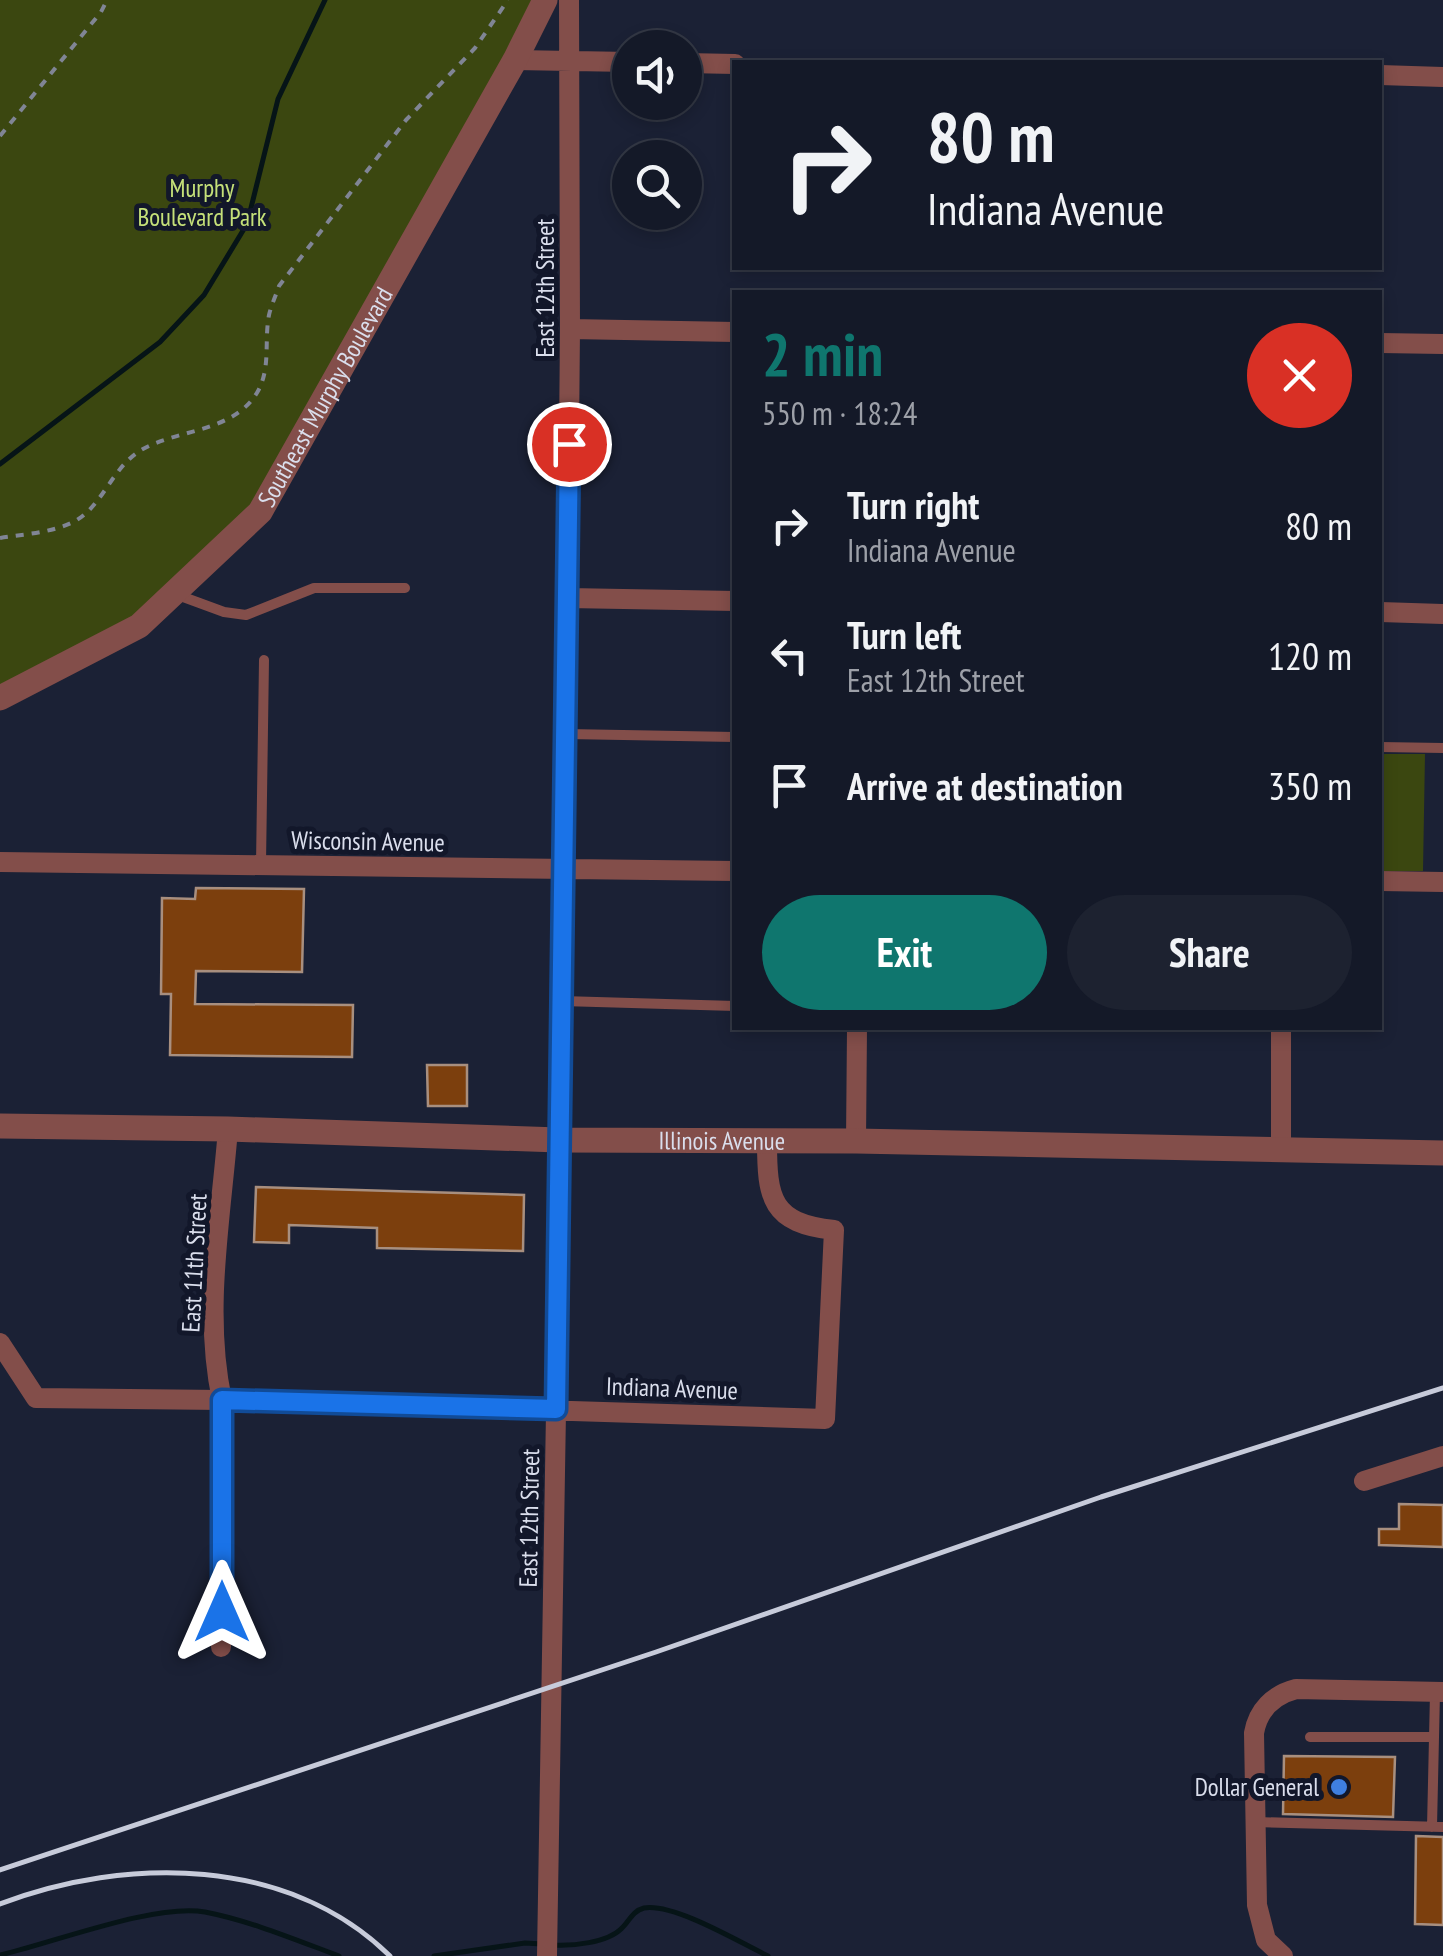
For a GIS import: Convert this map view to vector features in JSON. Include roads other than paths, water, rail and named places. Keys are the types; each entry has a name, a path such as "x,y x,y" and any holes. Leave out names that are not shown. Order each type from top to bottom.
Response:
{"street":[{"name":"Southeast Murphy Boulevard","path":"0,698 139,626 260,512 545,0"},
{"name":"East 12th Street","path":"547,1956 565,868 569,0"},
{"path":"515,60 612,61"},
{"path":"702,63 732,64"},
{"path":"1382,76 1443,76"},
{"path":"570,329 732,332"},
{"path":"1382,343 1443,344"},
{"path":"568,598 732,600"},
{"path":"1382,612 1443,614"},
{"name":"Wisconsin Avenue","path":"0,862 732,871"},
{"path":"1382,881 1443,882"},
{"path":"856,1142 857,1030"},
{"path":"1281,1030 1282,1150"},
{"name":"Illinois Avenue","path":"0,1126 559,1140 1443,1153"},
{"name":"East 11th Street","path":"222,1648 222,1400 214,1364 213,1318 228,1129"},
{"name":"Indiana Avenue","path":"0,1343 36,1398 825,1419 834,1230 796,1224 776,1204 767,1166 767,1141"},
{"path":"1364,1480 1443,1456"},
{"path":"1284,1956 1266,1940 1257,1904 1255,1726 1263,1710 1281,1694 1304,1689 1439,1692"}],"lane":[{"path":"174,593 224,612 246,615 314,588 405,588"},
{"path":"261,864 264,660"},
{"path":"566,734 732,737"},
{"path":"1382,747 1443,748"},
{"path":"562,1001 732,1006"},
{"path":"1256,1822 1438,1826 1434,1737 1439,1692"},
{"path":"1310,1737 1434,1737"}],"waterway":[{"path":"0,464 160,342 204,295 247,224 278,99 325,0"},
{"path":"553,1945 607,1938 640,1909 657,1908 706,1925 768,1956"},
{"path":"0,1955 132,1918 184,1911 239,1920 339,1956"},
{"path":"434,1956 542,1944"}],"railway":[{"path":"0,1870 656,1652 1101,1497 1443,1388"},
{"path":"0,1904 49,1888 100,1878 204,1874 255,1883 304,1899 349,1923 390,1956"}],"place":[{"name":"Dollar General","path":"1339,1787"}],"park label":[{"name":"Murphy Boulevard Park","path":"202,202"}]}
